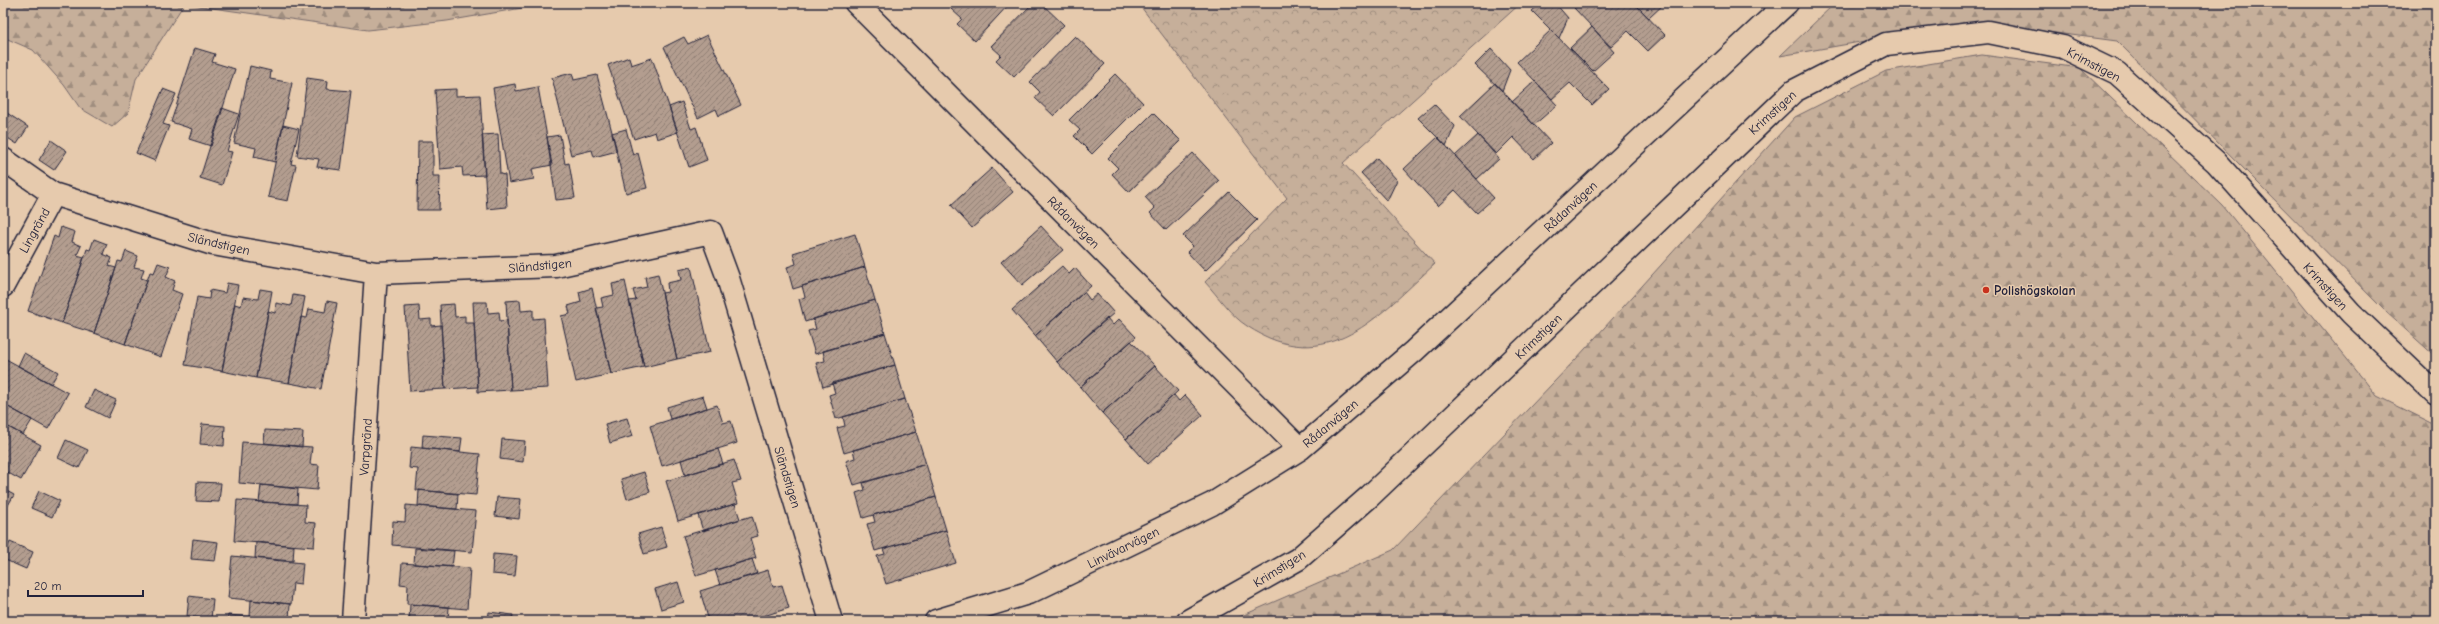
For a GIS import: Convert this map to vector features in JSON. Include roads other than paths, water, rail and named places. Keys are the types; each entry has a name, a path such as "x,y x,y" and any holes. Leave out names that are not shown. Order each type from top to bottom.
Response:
{"street":[{"name":"Rådanvägen","path":"856,3 1300,449 1414,351 1787,3"},
{"name":"Krimstigen","path":"1188,621 1303,554 1370,496 1794,90 1886,44 1988,32 2063,47 2117,73 2216,162 2350,313 2436,394"},
{"name":"Sländstigen","path":"3,159 53,194 214,244 376,273 556,266 711,232 728,278 831,621"},
{"name":"Lingränd","path":"3,286 53,194"},
{"name":"Varpgränd","path":"353,621 376,273"},
{"name":"Linvävarvägen","path":"936,621 1028,593 1212,504 1300,449"}],"place":[{"name":"Polishögskolan","path":"1986,290"}]}
